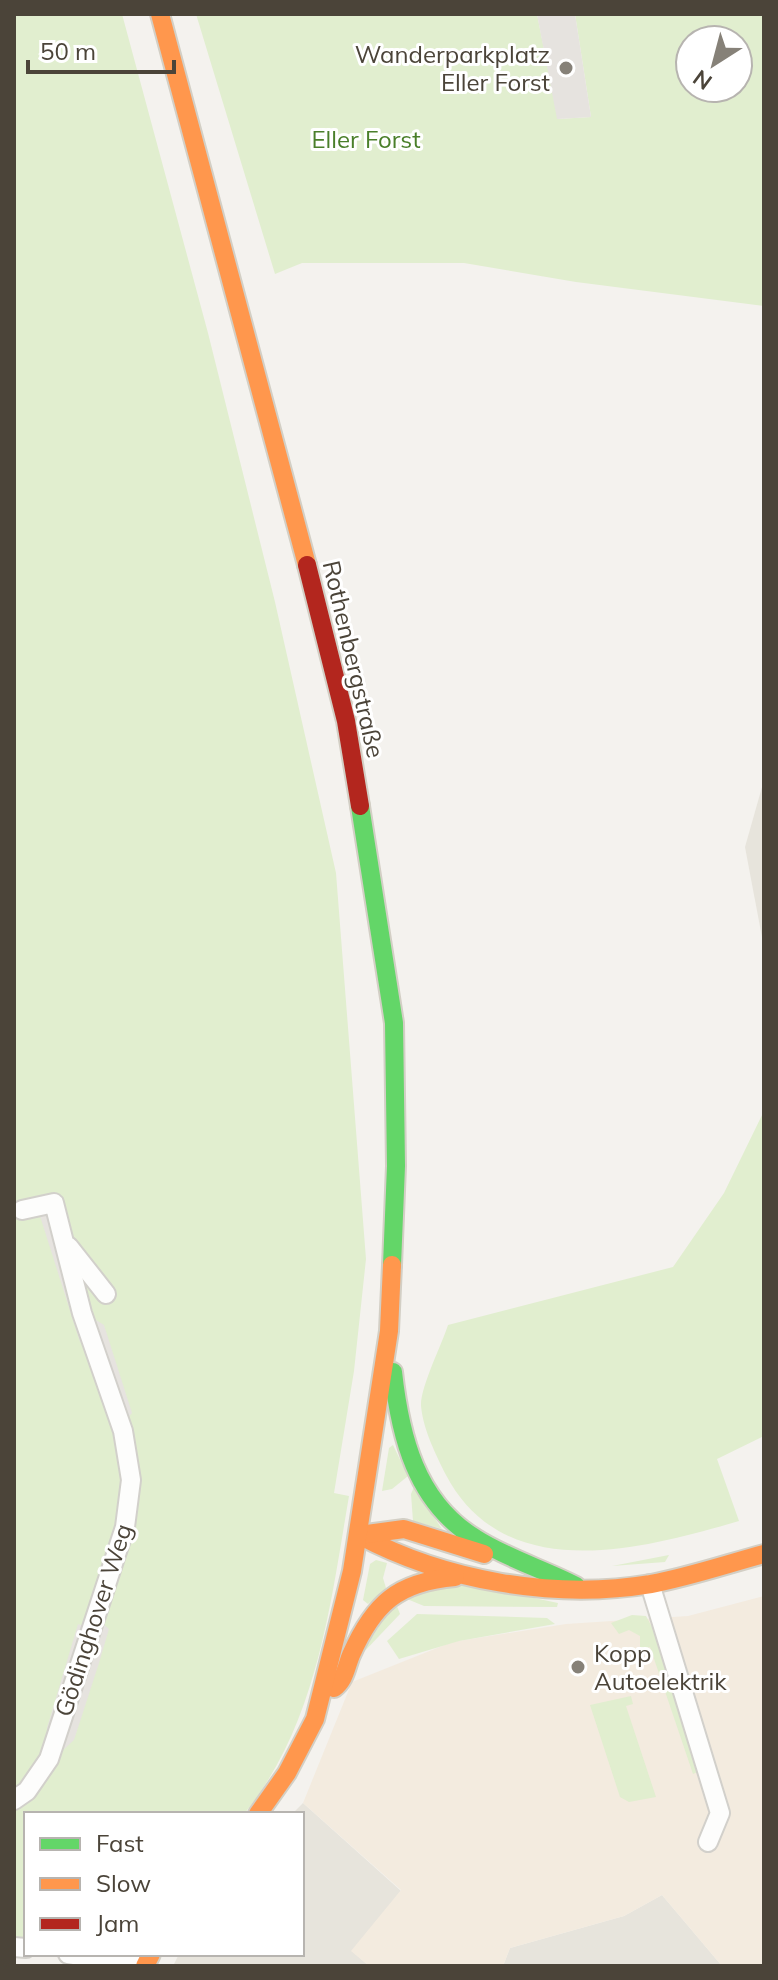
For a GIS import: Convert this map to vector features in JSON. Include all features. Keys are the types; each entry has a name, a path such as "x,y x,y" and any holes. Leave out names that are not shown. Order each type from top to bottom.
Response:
{"main road":[{"name":"Rothenbergstraße","path":"160,14 297,523 346,721 394,1023 396,1166 389,1331 359,1535 323,1696"},
{"name":"Rothenbergstraße","path":"389,1331 400,1428 419,1479 438,1506 471,1537 576,1586"},
{"path":"359,1535 404,1529 576,1586"},
{"path":"359,1535 396,1555 532,1590 650,1584 764,1554"},
{"path":"259,1812 307,1738 323,1696 341,1683 371,1614 395,1591 417,1581 480,1577"}],"street":[{"name":"Gödinghover Weg","path":"14,1800 27,1791 49,1759 125,1527 130,1499 129,1463 123,1431 82,1313 54,1203 22,1210"},
{"name":"Gödinghover Weg","path":"65,1242 106,1294"},
{"path":"650,1584 720,1813 708,1842"},
{"path":"81,1956 145,1966"}],"shaded area":[{"name":"Wanderparkplatz Eller Forst","path":"537,14 575,14 591,117 557,119"},
{"path":"764,780 764,948 745,847"},
{"path":"47,1211 88,1348 80,1342 39,1213"},
{"path":"96,1320 104,1325 132,1413 127,1419"},
{"path":"764,1596 764,1966 722,1966 662,1895 624,1916 510,1948 503,1966 369,1966 351,1951 401,1890 303,1803 352,1682 452,1642 566,1624 688,1616"},
{"path":"102,1623 109,1629 99,1663 74,1740 60,1753"},
{"path":"78,1624 85,1627 51,1739 47,1728"},
{"path":"303,1803 401,1891 352,1951 369,1966 173,1966 178,1956 304,1956 304,1812 294,1812"},
{"path":"662,1895 722,1966 503,1966 510,1948 624,1916"}],"green space":[{"path":"14,14 122,14 208,333 275,602 336,873 366,1259 354,1371 334,1493 349,1496 317,1663 289,1742 269,1779 245,1812 24,1812 24,1944 14,1942"},
{"name":"Eller Forst","path":"196,14 537,14 558,119 591,117 575,14 764,14 764,306 576,282 464,263 302,263 275,274"},
{"path":"764,1111 764,1436 717,1459 739,1521 620,1548 579,1550 539,1546 503,1533 472,1510 446,1475 424,1424 421,1406 424,1388 448,1325 673,1267 724,1193"},
{"path":"393,1445 408,1476 392,1489 382,1491 389,1448"},
{"path":"414,1487 442,1529 413,1521 411,1494"},
{"path":"669,1555 665,1562 612,1566"},
{"path":"376,1560 387,1563 383,1578 386,1588 368,1604 363,1600 370,1564"},
{"path":"462,1583 558,1603 557,1607 424,1606 407,1599 418,1588"},
{"path":"395,1601 400,1614 360,1656"},
{"path":"417,1614 547,1618 555,1624 459,1641 399,1659 387,1641"},
{"path":"632,1615 646,1616 652,1627 702,1770 693,1774 650,1647 640,1650 640,1636 629,1630 619,1634 611,1623"},
{"path":"631,1696 633,1704 626,1706 656,1797 629,1802 620,1797 590,1705"}],"traffic: fast":[{"path":"360,806 394,1023 396,1166 392,1265"},
{"path":"393,1372 406,1443 414,1466 438,1506 455,1523 487,1545 576,1586"}],"traffic: slow":[{"path":"160,14 307,565"},
{"path":"259,1812 287,1773 315,1719 352,1571 389,1331 392,1265"},
{"path":"359,1535 404,1529 484,1554"},
{"path":"359,1535 392,1551 464,1575 501,1583 577,1590 651,1584 764,1554"},
{"path":"334,1688 343,1677 369,1622 390,1598 418,1584 455,1577"},
{"path":"145,1966 150,1956"}],"traffic: jam":[{"path":"307,565 346,721 360,806"}],"place":[{"name":"Wanderparkplatz Eller Forst","path":"566,68"},
{"name":"Kopp Autoelektrik","path":"578,1667"}]}
